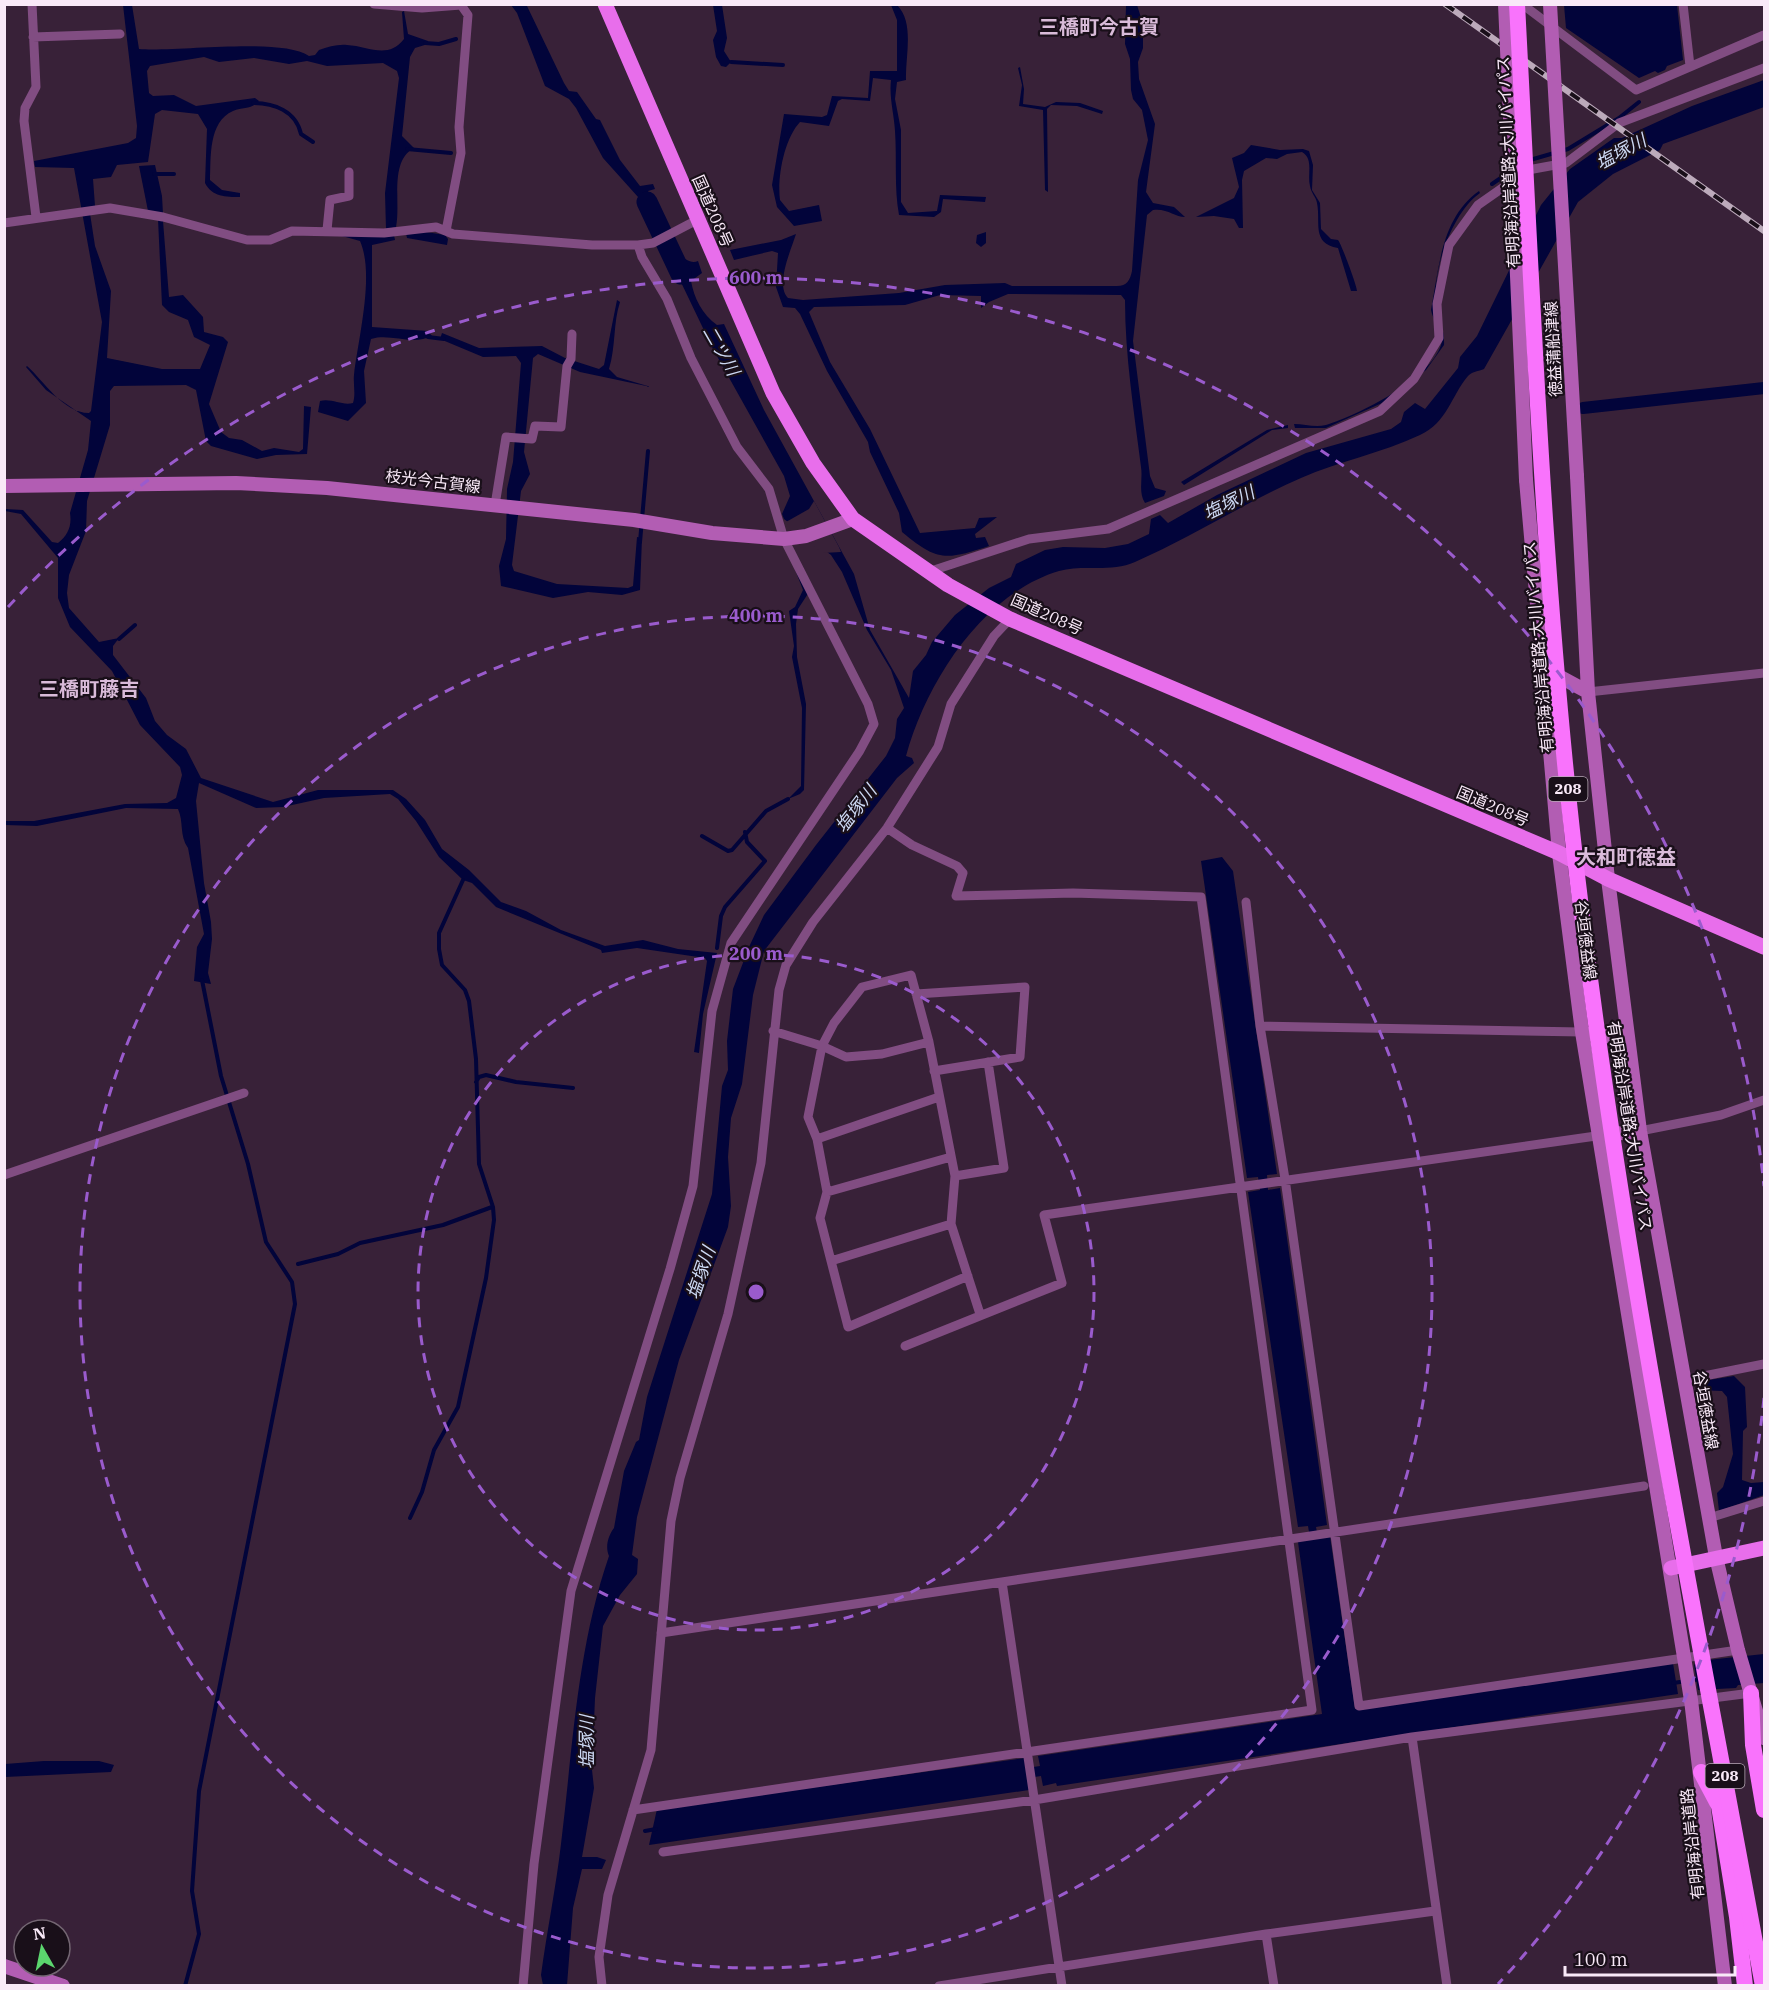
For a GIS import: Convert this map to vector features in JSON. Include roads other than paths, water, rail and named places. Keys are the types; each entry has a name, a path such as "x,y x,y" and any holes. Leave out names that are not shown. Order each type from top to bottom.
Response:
{"highway":[{"name":"国道208号","path":"605,4 773,393 813,464 853,519 948,585 1010,620 1558,853 1608,879 1764,947"},
{"name":"有明海沿岸道路;大川バイパス","path":"1517,4 1545,513 1559,701 1573,842 1610,1118 1650,1365 1679,1567"},
{"path":"1679,1567 1764,1548"},
{"name":"208","path":"1679,1567 1763,1986"},
{"path":"1751,1693 1753,1745 1764,1810"},
{"path":"1701,1772 1719,1806 1745,1986"}],"main road":[{"name":"徳益蒲船津線","path":"1505,4 1526,480 1558,853"},
{"name":"徳益蒲船津線","path":"1550,4 1588,692 1608,879"},
{"name":"枝光今古賀線","path":"4,486 236,483 375,491 639,521 712,533 789,538 829,529 853,519"},
{"path":"1541,667 1588,692"},
{"name":"谷垣徳益線","path":"1558,853 1596,1136 1679,1567 1685,1659 1691,1700"},
{"name":"谷垣徳益線","path":"1608,879 1640,1131 1716,1557 1738,1650 1751,1693"},
{"path":"1582,1032 1628,1039"},
{"path":"1596,1136 1640,1131"},
{"path":"1751,1693 1764,1738"},
{"name":"有明海沿岸道路","path":"1691,1700 1725,1986"},
{"path":"4,1966 63,1986"}],"street":[{"path":"32,4 36,87 25,108 24,121 36,218"},
{"path":"374,4 461,5 466,10 468,32 459,127 461,153 446,231"},
{"path":"1522,4 1636,90 1764,34"},
{"path":"1683,4 1690,66"},
{"path":"33,37 120,34"},
{"path":"928,572 1029,539 1108,530 1380,411 1414,379 1439,338 1437,304 1449,245 1478,205 1528,170 1566,163 1619,123 1764,68"},
{"path":"327,230 330,200 349,196 349,172"},
{"path":"4,223 122,208 247,240 270,240 292,231 384,232 436,227 453,234 571,244 638,245 653,243 697,220"},
{"path":"523,1986 534,1864 571,1591 670,1269 693,1186 712,1011 731,943 860,752 874,724 868,704 789,538 769,489 737,447 692,358 667,299 642,257 638,245"},
{"path":"499,506 506,437 532,439 535,426 561,428 572,334"},
{"path":"602,1986 600,1957 602,1927 616,1866 651,1750 671,1521 684,1467 728,1314 761,1163 773,1031 779,990 786,965 813,922 887,828 938,747 951,704 994,636 1010,620"},
{"path":"1588,692 1764,673"},
{"path":"633,1810 1312,1710 1287,1539 1243,1186 1201,897 1073,893 956,896 963,873 957,866 912,845 887,828"},
{"path":"1246,902 1260,1026 1285,1179 1359,1706 1738,1650"},
{"path":"968,1276 848,1327 820,1218 827,1192 817,1138 808,1117 822,1046 834,1023 862,987 911,975 929,1042 955,1176 951,1224 968,1276 980,1314"},
{"path":"916,993 1025,987 1020,1057 934,1071"},
{"path":"1260,1026 1582,1032"},
{"path":"773,1031 822,1046 846,1057 882,1054 929,1042"},
{"path":"955,1176 1004,1168 988,1062"},
{"path":"4,1175 244,1093"},
{"path":"817,1138 939,1097"},
{"path":"1640,1131 1721,1115 1764,1100"},
{"path":"905,1346 1062,1282 1044,1215 1596,1136"},
{"path":"827,1192 951,1157"},
{"path":"831,1261 951,1224"},
{"path":"1684,1380 1764,1364"},
{"path":"661,1633 1644,1486"},
{"path":"1709,1518 1764,1501"},
{"path":"1002,1582 1062,1986"},
{"path":"663,1852 1034,1800 1412,1737 1751,1693"},
{"path":"1412,1737 1435,1911 1448,1986"},
{"path":"939,1986 1266,1934 1435,1911"},
{"path":"1266,1934 1274,1986"}],"water":[{"path":"123,5 132,5 139,49 253,46 295,50 309,56 315,55 319,50 340,45 377,50 391,49 404,39 402,12 404,11 408,34 428,41 428,44 415,48 410,57 402,136 414,148 401,162 396,227 386,229 385,193 399,78 397,71 383,63 327,66 307,61 289,64 254,58 219,62 204,57 150,66 147,71 149,93 153,96 174,95 196,106 255,98 259,101 253,106 233,111 225,116 215,132 211,151 210,180 222,190 240,193 240,197 215,194 205,183 207,129 198,114 162,110 155,114 148,162 117,165 111,177 93,179 95,206 89,207 95,246 111,291 107,358 162,369 200,369 210,345 194,337 188,320 169,312 162,305 158,219 163,221 169,297 183,295 203,317 204,332 223,337 228,342 209,404 221,432 229,438 242,440 262,451 274,448 299,452 303,449 304,406 311,407 307,454 276,455 257,459 211,446 206,441 196,390 186,385 114,386 110,391 110,425 87,501 86,531 69,575 67,593 69,608 99,642 119,638 113,646 113,655 146,698 155,721 167,735 186,749 201,778 273,802 318,790 393,790 406,799 425,820 442,849 469,870 501,902 526,911 561,930 605,946 643,940 678,949 717,953 703,1014 699,1053 694,1052 707,961 705,958 637,948 602,953 601,950 496,907 472,883 463,880 439,857 416,821 398,799 390,794 324,798 283,807 256,808 199,783 196,801 204,883 211,922 212,939 208,973 211,984 194,981 197,947 204,934 188,848 183,838 178,809 126,808 37,826 5,825 4,821 34,821 125,804 167,803 176,798 182,775 180,767 140,725 112,671 70,627 58,598 58,558 21,514 5,511 5,509 23,510 52,542 58,543 67,533 70,526 70,513 88,450 91,421 74,409 80,412 89,413 91,411 102,322 74,168 35,167 34,161 128,143 136,138 137,126"},
{"path":"511,5 527,6 569,91 577,92 596,119 600,120 620,160 640,186 653,184 655,189 648,191 662,225 659,227 647,207 603,158 569,99 545,86 517,13"},
{"path":"713,5 722,5 727,38 724,51 731,62 726,67 721,66 716,57 713,40 717,31"},
{"path":"891,5 897,5 903,12 908,41 906,80 897,82 895,99 901,130 901,202 908,213 937,211 940,195 986,197 985,202 943,199 941,212 934,217 899,215 891,80 873,78 870,101 842,99 838,101 829,126 800,122 794,129 783,159 780,200 789,211 819,205 822,221 794,226 777,207 772,185 784,114 822,117 827,115 832,96 868,98 870,71 897,71 897,20"},
{"path":"1126,5 1137,5 1143,24 1143,48 1138,62 1139,79 1155,124 1146,192 1153,203 1174,207 1185,217 1158,210 1153,210 1147,215 1133,341 1150,476 1155,488 1166,491 1164,496 1145,503 1142,494 1141,467 1128,363 1125,300 1121,295 1008,294 981,308 981,296 940,295 905,305 814,307 809,312 830,362 870,429 920,533 975,528 979,518 997,517 975,534 976,538 985,537 989,546 952,556 934,553 902,532 899,513 870,452 868,442 827,371 800,314 795,308 783,307 776,287 778,253 772,251 734,260 730,250 781,240 796,234 785,267 783,285 788,298 803,300 899,293 945,285 1005,283 1012,286 1120,286 1126,284 1132,271 1138,180 1148,140 1142,110 1133,99 1131,90 1130,59 1125,44"},
{"path":"1564,5 1677,5 1683,60 1667,66 1665,70 1658,73 1655,71 1639,78 1566,28"},
{"path":"1020,67 1024,89 1023,104 1045,107 1056,102 1080,103 1103,111 1102,114 1077,106 1051,105 1047,109 1048,192 1045,190 1043,110 1019,106 1022,85 1018,68"},
{"name":"塩塚川","path":"1764,80 1764,107 1663,144 1660,150 1613,174 1578,202 1484,369 1468,376 1443,416 1429,430 1391,447 1301,478 1135,562 1107,568 1068,569 1031,583 1005,599 982,620 943,671 915,728 906,756 912,758 914,763 897,778 764,951 753,995 742,1084 731,1118 728,1157 731,1206 728,1227 679,1360 637,1517 632,1555 638,1559 637,1574 620,1595 603,1626 595,1698 592,1770 594,1788 582,1857 597,1857 606,1860 602,1869 582,1869 573,1908 567,1985 543,1985 541,1975 559,1860 583,1662 598,1591 609,1556 608,1542 614,1528 624,1471 636,1442 639,1440 647,1397 712,1194 722,1086 728,1070 727,1041 733,989 764,915 886,756 895,738 897,719 904,708 891,670 867,630 842,572 831,555 784,519 782,514 790,496 784,476 713,349 666,251 674,247 681,256 691,262 698,261 702,273 691,281 694,294 703,311 712,321 717,325 724,324 764,410 854,574 870,630 909,698 913,671 926,655 932,642 955,615 989,588 1011,577 1016,564 1045,550 1063,547 1105,548 1128,544 1149,534 1151,519 1160,515 1168,523 1217,495 1306,453 1391,429 1401,422 1404,412 1415,403 1425,409 1458,368 1460,357 1477,336 1541,205 1570,169 1614,138 1622,138 1692,106"},
{"path":"1251,145 1280,150 1309,151 1313,165 1312,190 1320,203 1321,229 1331,239 1338,240 1340,243 1357,291 1351,291 1338,248 1324,242 1321,237 1317,203 1311,191 1309,181 1309,163 1302,152 1287,154 1277,159 1266,158 1244,171 1242,180 1243,228 1239,228 1234,219 1214,216 1196,217 1234,198 1239,187 1232,158 1244,153"},
{"path":"155,165 162,196 163,214 148,211 139,166"},
{"path":"1479,191 1480,193 1461,213 1454,226 1439,266 1444,245 1449,229 1466,202"},
{"path":"426,232 445,235 448,239 447,245 407,238 406,233"},
{"path":"986,232 986,243 981,247 976,243 977,235"},
{"path":"394,235 395,240 372,245 372,327 428,331 432,336 417,340 386,337 371,339 364,371 366,403 348,421 318,412 320,401 329,400 349,404 354,400 354,375 364,307 366,271 360,241 342,236"},
{"path":"1437,277 1436,298 1444,345 1426,370 1382,403 1326,428 1295,428 1294,424 1326,425 1356,413 1392,394 1408,383 1434,358 1442,341 1431,310"},
{"path":"617,300 620,302 609,369 617,377 651,387 580,372 538,354 533,358 524,452 530,474 521,491 512,565 514,571 557,584 628,588 633,586 637,537 642,538 640,590 622,595 588,592 553,598 501,586 499,566 506,539 507,489 513,462 521,363 516,356 483,357 440,339 442,333 479,348 542,346 565,358 599,369 604,365"},
{"path":"27,366 55,395 59,399 46,390"},
{"path":"1288,425 1288,428 1272,430 1184,485 1181,482 1267,430"},
{"path":"789,554 811,589 798,609 796,624 797,657 806,704 804,790 788,799 801,786 802,708 792,657 794,646 789,611 795,607 803,590"},
{"path":"1222,857 1233,871 1277,1174 1267,1175 1268,1190 1280,1188 1327,1525 1316,1527 1318,1538 1330,1536 1355,1709 1673,1663 1678,1694 1057,1786 1056,1783 1043,1786 1041,1776 1028,1778 1029,1790 649,1845 657,1809 1025,1758 1027,1768 1040,1766 1038,1756 1322,1714 1298,1542 1310,1538 1308,1526 1298,1527 1248,1192 1260,1190 1258,1177 1247,1178 1201,861"},
{"path":"1734,1376 1745,1387 1747,1427 1743,1431 1742,1480 1751,1483 1764,1482 1764,1495 1719,1511 1717,1493 1723,1487 1733,1454 1727,1397 1722,1391 1698,1390 1696,1382"},
{"path":"1764,1654 1764,1683 1738,1685 1736,1688 1698,1690 1694,1665 1698,1661"},
{"path":"99,1761 114,1765 111,1772 5,1777 5,1764"}],"waterway":[{"path":"425,43 439,44 456,39"},
{"path":"731,62 783,65"},
{"path":"1530,160 1568,149 1619,118 1639,102"},
{"path":"253,103 283,110 294,119 301,134 313,142"},
{"path":"407,149 451,153"},
{"path":"1492,184 1508,173"},
{"path":"154,174 174,174"},
{"name":"二ツ川","path":"647,202 681,274"},
{"path":"428,337 444,339"},
{"path":"1583,408 1764,388"},
{"path":"640,542 648,451"},
{"path":"119,639 135,625"},
{"path":"702,836 728,851 732,850 766,811 788,799"},
{"path":"717,948 721,916 725,907 765,861 747,842 745,832"},
{"path":"410,1518 422,1492 434,1450 458,1407 486,1278 494,1220 493,1207 479,1164 476,1059 469,1001 465,990 442,965 439,949 439,933 463,880"},
{"path":"185,1986 199,1934 192,1891 199,1791 295,1304 292,1282 266,1242 248,1164 221,1076 202,980"},
{"path":"476,1082 479,1077 486,1075 516,1082 573,1088"},
{"path":"298,1264 338,1254 360,1243 443,1225 492,1207"},
{"path":"1673,1683 1701,1679"},
{"path":"645,1831 656,1829"}],"railway":[{"path":"1445,4 1764,231"}],"district":[{"name":"三橋町今古賀","path":"1099,27"},
{"name":"三橋町藤吉","path":"89,689"},
{"name":"大和町徳益","path":"1626,857"}]}
